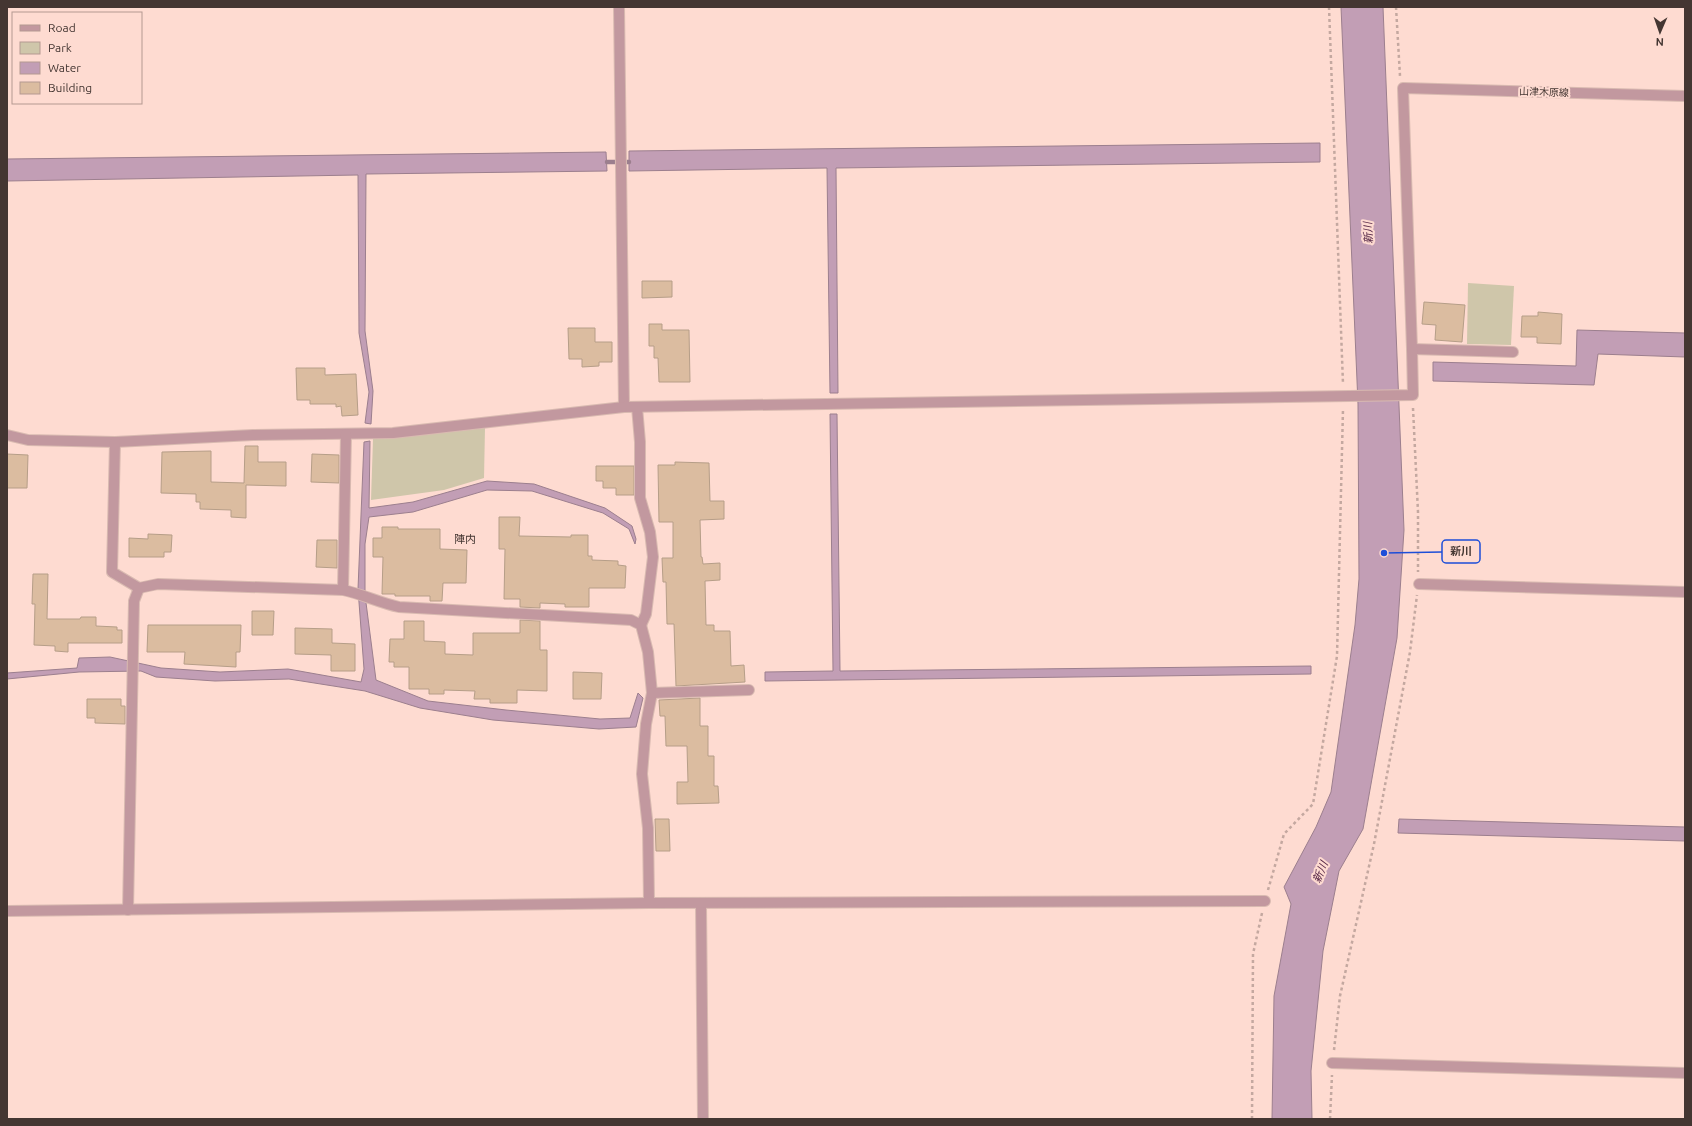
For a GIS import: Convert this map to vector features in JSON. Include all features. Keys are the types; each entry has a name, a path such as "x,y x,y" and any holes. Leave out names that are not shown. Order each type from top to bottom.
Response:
{"street":[{"path":"619,7 624,407"},
{"path":"7,435 28,440 115,442 254,436 393,433 624,407 1408,395 1412,348 1403,88"},
{"name":"山津木原線","path":"1403,88 1685,96"},
{"path":"1412,348 1512,352"},
{"path":"637,407 640,442 640,498 650,532 652,557 646,614 641,625 648,652 652,693 646,724 642,774 648,828 649,903"},
{"path":"343,590 346,434"},
{"path":"115,442 112,572 139,588 158,584 343,590 399,607 631,620 641,625"},
{"path":"1419,584 1685,592"},
{"path":"128,910 134,601 139,588"},
{"path":"652,693 749,690"},
{"path":"7,910 128,910 649,903 1265,901"},
{"path":"701,904 703,1119"},
{"path":"1332,1063 1685,1073"}],"path":[{"path":"1252,1119 1253,954 1265,901 1284,834 1313,804 1337,656 1347,396 1329,7"},
{"path":"1396,7 1399,69 1403,88"},
{"path":"1330,1119 1332,1063 1340,996 1374,844 1410,652 1419,584 1418,512 1408,395"}],"green space":[{"path":"1468,283 1514,286 1511,345 1467,344"},
{"path":"485,428 484,478 444,490 371,500 373,439"}],"water":[{"path":"1341,7 1383,7 1404,530 1397,638 1363,829 1339,871 1323,951 1311,1071 1312,1119 1272,1119 1274,996 1291,904 1284,887 1316,827 1331,792 1355,625 1359,579 1358,404"},
{"path":"1320,143 1320,162 836,168 838,393 830,393 827,168 629,171 629,151"},
{"path":"606,152 607,171 366,174 365,331 373,391 371,424 365,423 369,392 359,333 358,175 7,181 7,159"},
{"path":"1577,330 1685,333 1685,357 1598,354 1594,385 1433,381 1433,362 1576,366"},
{"path":"830,414 837,414 840,671 1311,666 1311,674 765,681 765,672 833,671"},
{"path":"370,441 369,508 413,502 487,481 534,484 605,508 632,526 636,539 635,544 629,529 603,513 532,491 487,490 413,512 369,517 365,544 365,595 376,680 428,701 600,719 630,718 638,693 643,698 636,727 599,729 493,720 420,708 365,691 289,679 215,681 156,677 141,671 79,672 7,679 7,673 77,668 79,658 110,657 161,668 220,672 288,669 361,682 364,669 358,589 364,442"},
{"path":"1399,819 1685,827 1685,841 1398,833"}],"building":[{"path":"642,281 672,281 672,297 642,298"},
{"path":"1424,302 1465,305 1462,342 1435,340 1436,325 1422,324"},
{"path":"1538,312 1562,314 1561,344 1537,343 1537,337 1521,337 1522,316 1538,316"},
{"path":"649,324 662,324 662,330 689,330 690,382 659,382 658,358 654,358 654,346 649,346"},
{"path":"568,328 595,328 595,342 612,342 612,362 599,362 599,366 582,367 582,359 569,359"},
{"path":"296,368 325,368 325,375 356,374 358,415 342,416 341,406 336,407 336,404 310,404 310,400 297,400"},
{"path":"245,446 258,446 258,462 286,462 286,486 246,485 246,518 231,517 231,510 200,509 200,502 196,502 196,494 161,493 162,452 211,451 211,482 244,483"},
{"path":"7,454 28,455 27,488 7,488"},
{"path":"312,454 339,455 339,483 311,482"},
{"path":"675,462 709,463 710,501 724,501 724,519 700,520 701,557 703,564 720,563 720,580 705,581 706,625 714,625 714,631 730,631 731,666 744,665 745,682 676,686 674,624 667,624 666,582 663,582 662,558 673,558 673,522 659,522 658,465 675,465"},
{"path":"596,466 634,466 634,495 616,495 616,488 603,488 603,481 596,481"},
{"path":"499,517 520,517 519,536 571,537 571,535 588,535 588,556 592,556 592,560 618,561 618,565 626,566 625,588 589,588 589,607 565,607 565,604 540,603 540,608 520,607 520,599 504,599 505,549 499,549"},
{"path":"382,527 398,527 398,529 440,529 440,549 467,550 466,583 443,583 442,601 430,601 430,596 395,596 395,594 382,594 383,557 373,557 373,538 382,538"},
{"path":"148,534 172,535 171,552 164,552 164,557 129,557 129,538 148,539"},
{"path":"317,540 337,540 337,568 316,567"},
{"path":"33,574 48,574 47,619 80,619 81,617 96,617 96,626 117,627 117,630 122,630 122,643 68,643 68,652 55,651 55,646 34,645 35,604 32,604"},
{"path":"252,611 274,611 273,635 252,635"},
{"path":"520,620 540,621 540,650 547,650 547,691 517,690 517,703 490,703 490,699 474,699 475,691 444,690 444,694 429,694 429,689 409,689 409,667 394,667 394,662 389,662 390,639 404,639 404,621 424,621 424,641 445,642 445,654 473,655 473,633 520,633"},
{"path":"148,625 241,625 240,652 236,652 236,667 184,664 185,652 147,652"},
{"path":"295,628 332,629 332,643 355,644 355,671 331,671 331,655 295,654"},
{"path":"573,672 602,673 601,699 573,699"},
{"path":"700,698 700,726 708,726 708,756 714,756 714,786 718,786 719,803 677,804 677,782 688,782 687,746 666,746 665,716 660,716 659,700"},
{"path":"87,699 121,699 121,706 125,706 125,724 95,723 95,718 87,718"},
{"path":"655,819 669,819 670,851 656,851"}],"waterway":[{"path":"607,162 629,162"}],"place":[{"name":"新川","path":"1384,553"}],"district":[{"name":"陣内","path":"465,539"}]}
